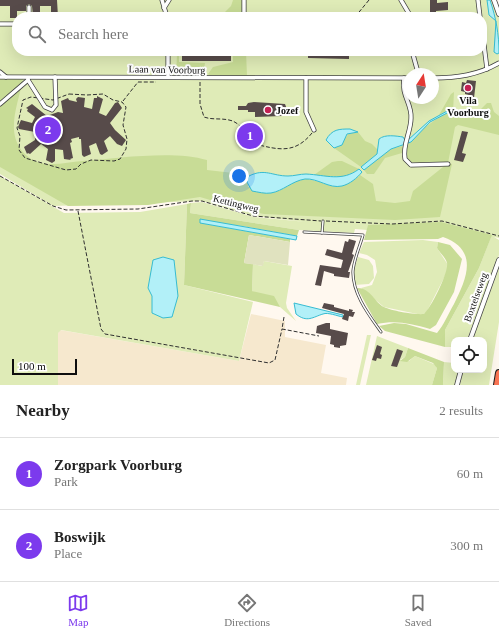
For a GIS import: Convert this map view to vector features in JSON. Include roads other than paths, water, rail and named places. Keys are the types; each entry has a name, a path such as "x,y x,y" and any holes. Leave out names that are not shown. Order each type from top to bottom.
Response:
{"highway":[{"path":"497,385 499,373"}],"street":[{"path":"162,0 165,12"},
{"path":"164,8 169,0"},
{"path":"244,0 244,12"},
{"path":"401,0 408,12"},
{"path":"478,0 479,12"},
{"path":"494,0 499,14"},
{"path":"29,7 29,12"},
{"path":"0,24 12,24"},
{"path":"168,56 168,77"},
{"path":"413,56 417,68"},
{"path":"485,56 487,69"},
{"path":"439,78 463,76 487,69 499,63"},
{"path":"0,72 6,77"},
{"name":"Laan van Voorburg","path":"0,77 403,78"},
{"path":"0,104 28,78 45,107 52,110 56,105 55,77"},
{"path":"306,78 306,112 314,130"},
{"path":"408,104 411,118 405,145 405,159 411,164 448,164"},
{"name":"Boxtelseweg","path":"471,337 499,260"},
{"path":"458,385 460,373"}],"lane":[{"path":"322,233 323,221"},
{"path":"304,232 363,235 353,270 354,279 366,308 381,332"}],"water":[{"path":"487,0 490,0 496,21 489,15"},
{"path":"496,22 499,46 499,53 497,54 494,52"},
{"path":"449,110 449,112 430,122 411,142 391,149 364,170 361,167 377,154 379,139 381,137 403,137 405,140 408,140 429,121"},
{"path":"350,129 358,132 347,134 342,145 334,148 326,140 328,136 336,130"},
{"path":"359,169 362,172 351,182 337,187 310,179 305,179 275,192 266,193 252,191 247,182 249,176 264,172 282,176 306,174 340,177 353,173"},
{"path":"200,219 297,236 296,240 200,223"},
{"path":"163,257 174,260 178,296 172,317 163,318 152,313 152,296 148,288 153,260"},
{"path":"294,303 343,315 343,317 325,314 307,319 303,318 296,314"}],"place":[{"name":"Vila Voorburg","path":"468,88"},
{"name":"Jozef","path":"268,110"},
{"name":"Boswijk","path":"48,130"},
{"name":"Zorgpark Voorburg","path":"250,136"}]}
